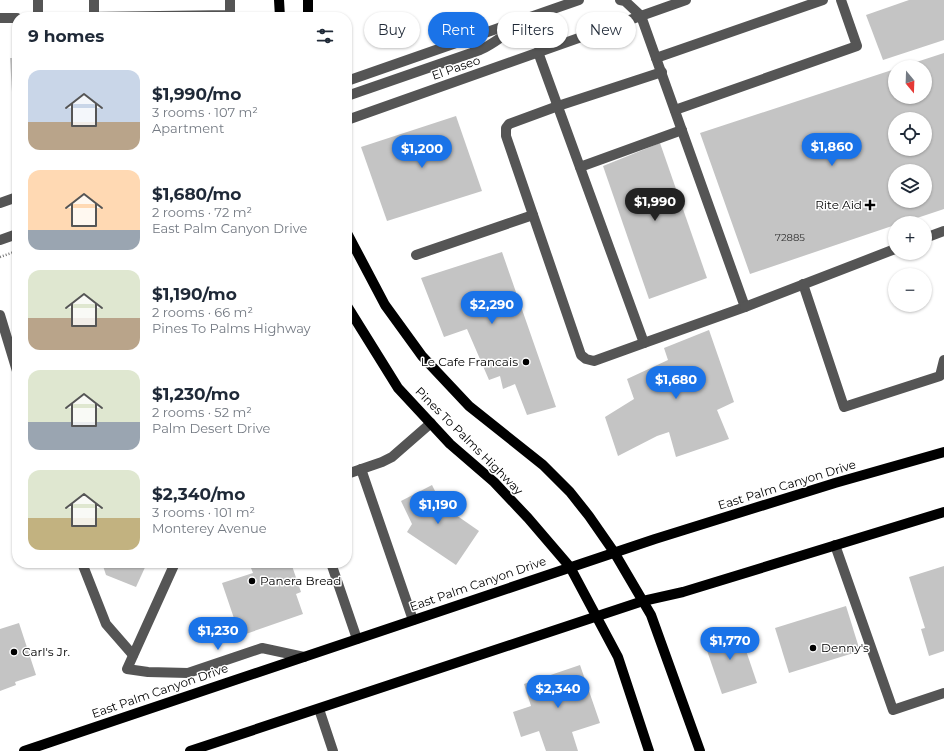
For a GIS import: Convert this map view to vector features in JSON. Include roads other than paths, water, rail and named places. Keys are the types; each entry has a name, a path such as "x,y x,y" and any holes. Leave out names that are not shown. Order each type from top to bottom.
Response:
{"main road":[{"path":"279,0 280,12"},
{"path":"308,0 308,12"},
{"name":"Pines To Palms Highway","path":"352,242 385,305 422,356 469,406 543,465 570,492 590,516 614,552 643,601 657,630 700,751"},
{"name":"Pines To Palms Highway","path":"352,314 398,388 450,444 494,482 528,518 570,567 618,657 649,751"},
{"name":"East Palm Canyon Drive","path":"24,751 614,552 835,483 944,452"},
{"path":"190,751 643,601 683,592 944,512"}],"street":[{"path":"38,0 38,12"},
{"path":"94,0 94,12"},
{"path":"230,0 230,12"},
{"name":"El Paseo","path":"546,12 579,0"},
{"path":"620,0 646,14 656,58 745,307"},
{"path":"646,14 665,0"},
{"name":"El Paseo","path":"352,118 686,0"},
{"path":"656,58 822,0"},
{"path":"675,110 857,46 841,0"},
{"path":"0,18 12,18"},
{"name":"El Paseo","path":"352,79 497,29"},
{"path":"352,94 484,48 497,41"},
{"path":"538,52 644,343"},
{"path":"662,72 558,106 509,124 506,128 506,136 581,355 586,359 594,361 745,307 888,252"},
{"path":"580,167 682,130"},
{"path":"0,202 12,198"},
{"path":"416,255 533,215"},
{"path":"932,235 944,231"},
{"path":"0,240 12,236"},
{"path":"804,284 844,407 940,376 944,360"},
{"path":"0,315 12,355"},
{"path":"352,472 392,457 431,423"},
{"path":"361,469 413,620"},
{"path":"835,545 893,710 944,693"},
{"path":"84,568 106,624 133,654"},
{"path":"172,568 127,669 148,672 188,673 262,648 304,657"},
{"path":"333,568 357,639"},
{"path":"319,709 333,751"}],"place":[{"name":"Rite Aid","path":"870,205"},
{"name":"Le Cafe Francais","path":"526,362"},
{"name":"Panera Bread","path":"252,581"},
{"name":"Denny's","path":"813,648"},
{"name":"Carl's Jr.","path":"14,652"}]}
